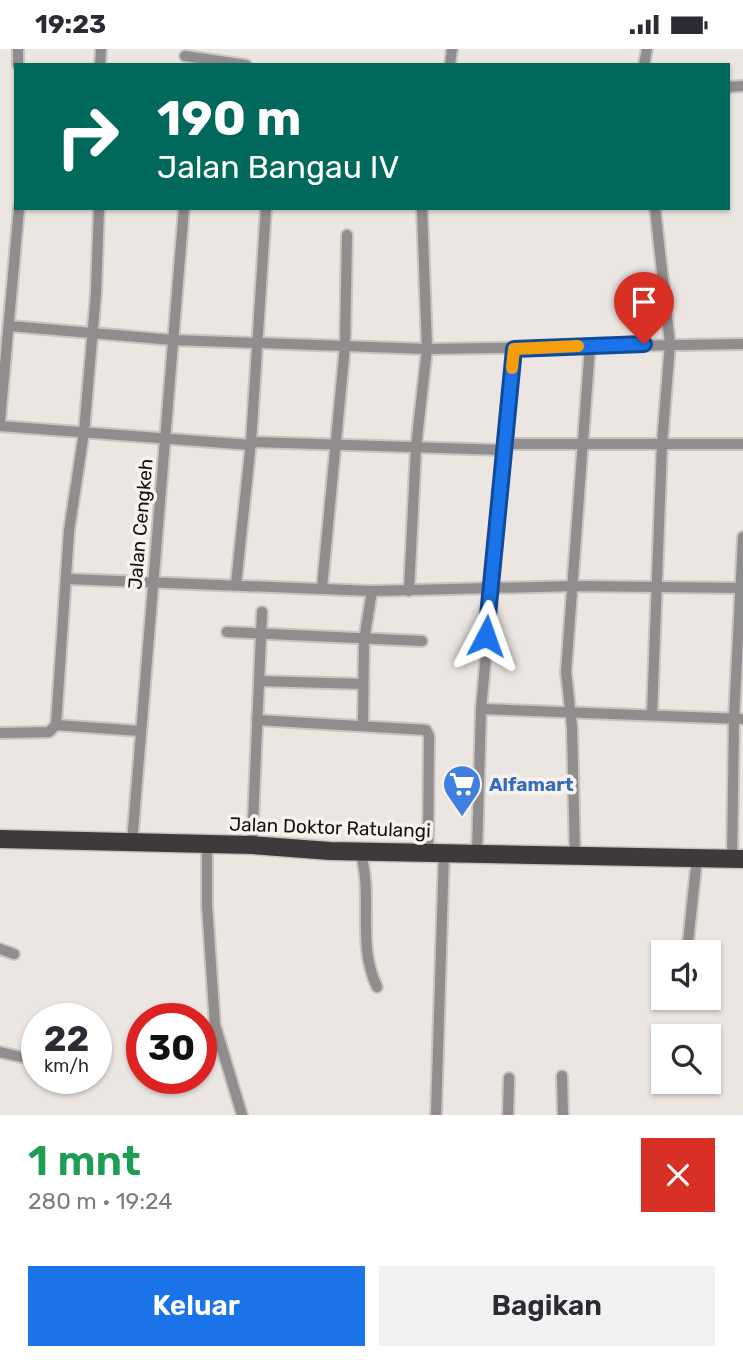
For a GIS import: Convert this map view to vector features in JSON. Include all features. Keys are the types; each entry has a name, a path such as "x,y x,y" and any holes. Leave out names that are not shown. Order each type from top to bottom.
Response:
{"highway":[{"name":"Jalan Doktor Ratulangi","path":"0,839 252,845 360,851 737,859"}],"street":[{"path":"185,57 231,63"},
{"path":"0,421 19,210"},
{"path":"0,733 49,732 56,725 68,579 69,531 84,432 99,210"},
{"name":"Jalan Cengkeh","path":"132,843 184,210"},
{"path":"236,584 251,444 266,210"},
{"path":"410,591 416,447 427,349 422,210"},
{"path":"652,714 663,444 670,344 655,210"},
{"path":"322,588 345,346 347,235"},
{"path":"10,326 173,340 427,349 743,344"},
{"path":"575,856 566,672 575,586 590,346"},
{"path":"477,853 481,709 514,349"},
{"path":"0,426 251,444 416,447 743,444"},
{"path":"737,859 743,537"},
{"path":"68,579 153,580 372,591 575,586 742,588"},
{"path":"363,724 364,640 372,591"},
{"path":"252,845 262,612"},
{"path":"227,632 422,641"},
{"path":"259,681 363,684"},
{"path":"481,709 738,719"},
{"path":"257,720 363,724 428,733 436,852 436,1115"},
{"path":"56,725 140,731"},
{"path":"207,844 207,905 215,1025 240,1115"},
{"path":"360,851 368,884 367,965 377,987"},
{"path":"688,940 696,858"},
{"path":"0,949 14,954"},
{"path":"0,1052 21,1058"},
{"path":"562,1076 563,1115"},
{"path":"508,1115 509,1078"}],"slow traffic":[{"path":"512,368 514,349 578,346"}],"place":[{"name":"Alfamart","path":"462,818"}],"route":[{"path":"486,636 514,349 644,344"}]}
